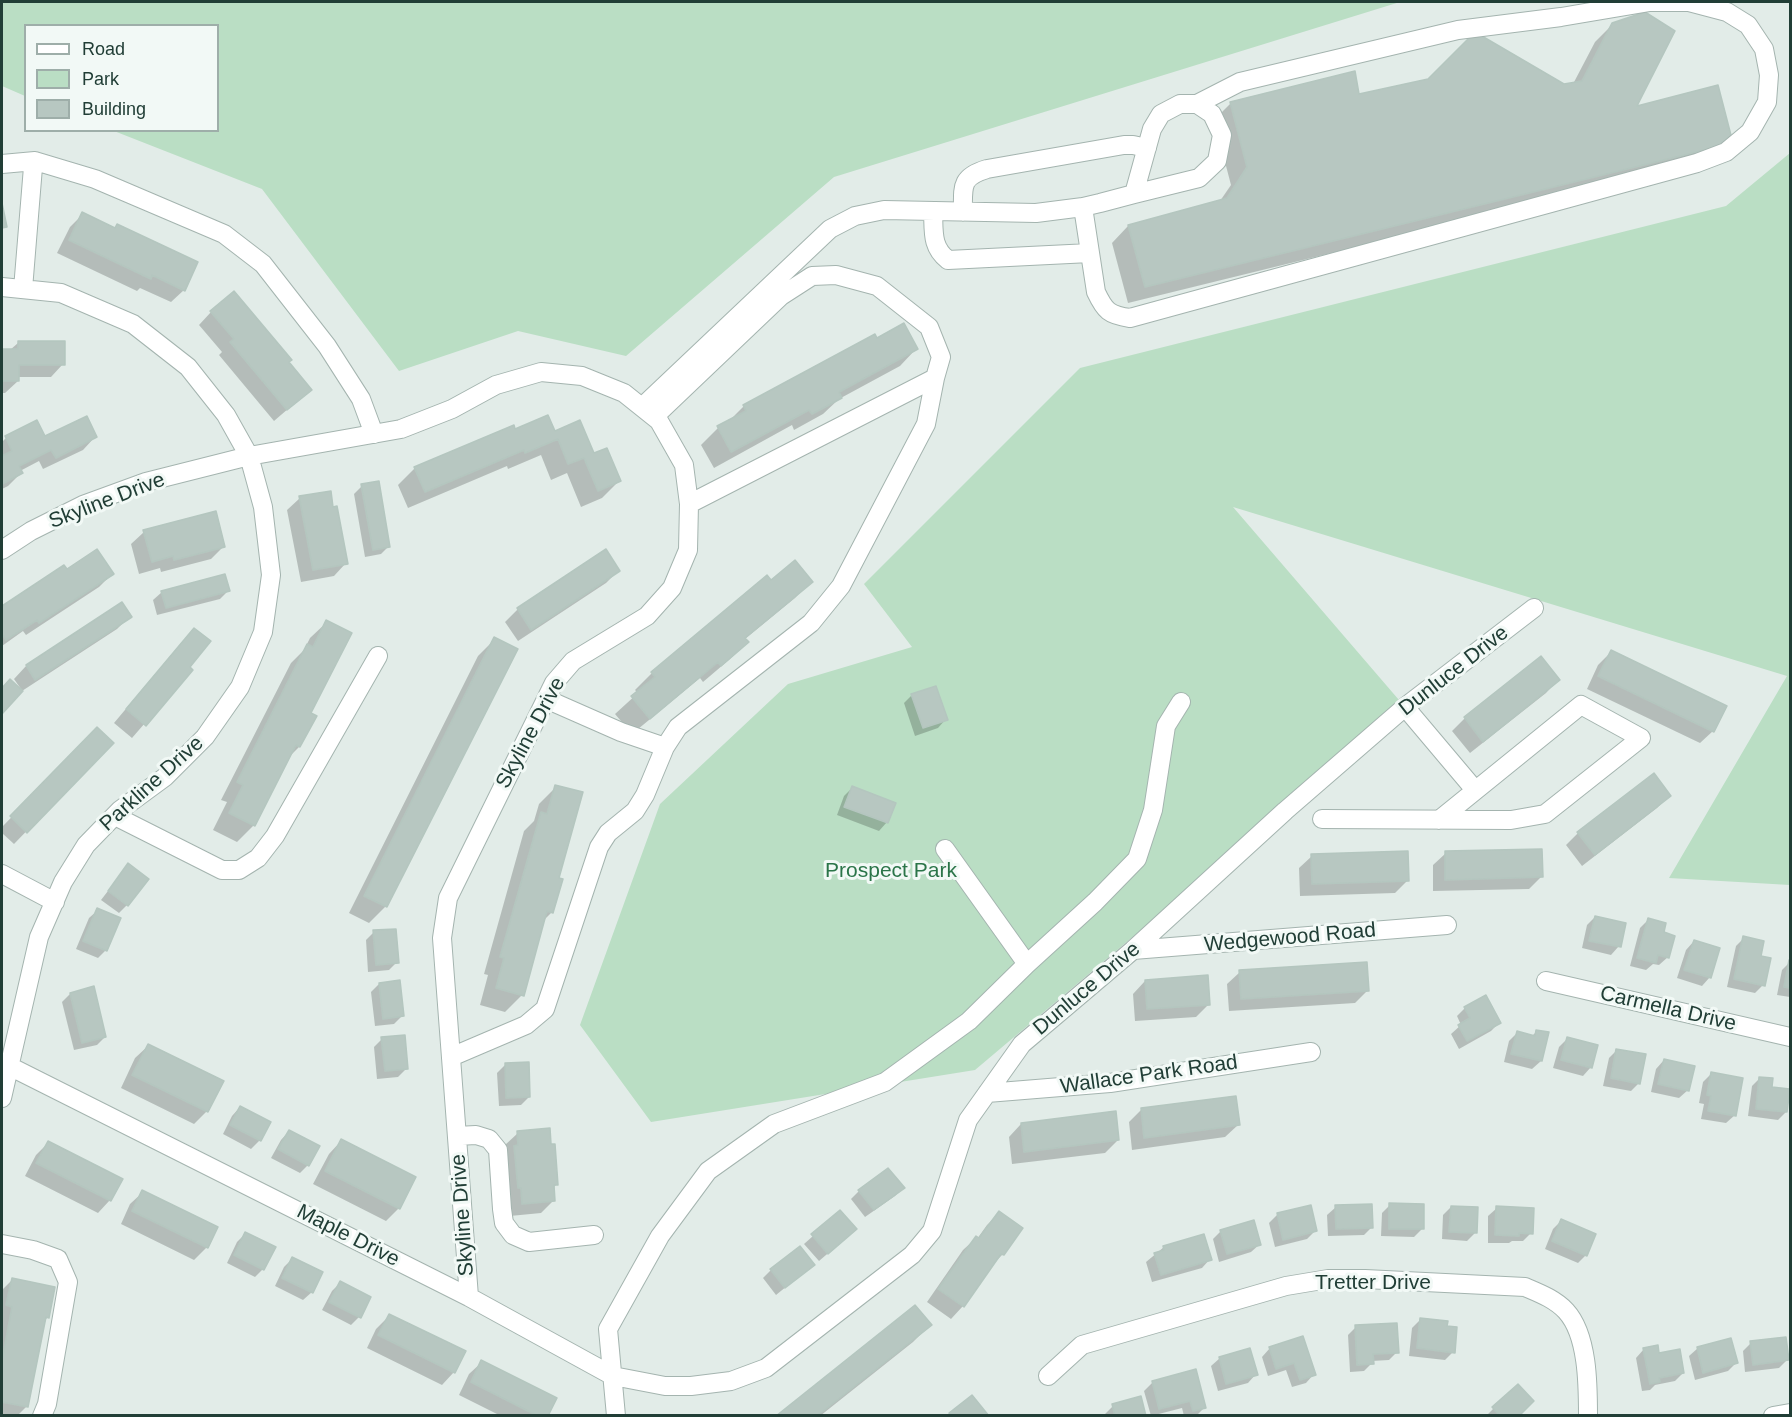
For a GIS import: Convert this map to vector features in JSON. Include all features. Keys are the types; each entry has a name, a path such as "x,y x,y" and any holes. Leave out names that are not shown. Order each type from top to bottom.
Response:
{"street":[{"path":"1083,207 1096,292 1101,304 1113,315 1130,318 1697,163 1726,152 1750,132 1767,102 1769,75 1764,50 1748,25 1728,12 1689,2 1650,2 1561,17 1458,30 1240,82 1197,104 1180,104 1161,114 1152,129 1134,194"},
{"path":"648,412 830,229 855,216 884,210 1036,213 1083,207 1199,178 1217,161 1222,135 1212,114 1197,104"},
{"path":"963,212 963,188 966,180 975,173 1124,145 1147,148"},
{"path":"23,289 35,161"},
{"path":"2,164 35,161 95,179 224,234 263,264 327,346 361,399 374,434"},
{"path":"933,211 935,242 939,253 948,260 1090,253"},
{"path":"451,1057 526,1025 545,1009 599,847 608,833 635,811 645,795 665,747 678,727 811,623 841,586 926,424 941,357 929,327 877,286 836,275 812,276 781,296 648,412"},
{"name":"Parkline Drive","path":"2,286 61,293 133,324 188,368 226,415 249,456 263,507 271,575 262,632 240,687 205,737 165,777 115,816 86,845 63,882 39,937 2,1098"},
{"name":"Skyline Drive","path":"2,550 31,531 83,505 146,482 249,456 401,429 452,409 496,385 540,372 582,376 624,393 659,421 684,465 689,504 688,550 672,588 647,616 573,661 554,682 448,898 442,938 469,1296"},
{"path":"689,504 935,378"},
{"name":"Dunluce Drive","path":"691,1386 730,1381 766,1368 912,1255 932,1231 968,1120 1022,1044 1133,950 1285,811 1405,707 1534,609"},
{"path":"115,816 222,870 239,870 258,858 275,836 378,656"},
{"path":"546,699 621,732 665,747"},
{"path":"615,1416 614,1376 608,1329 660,1236 708,1171 774,1124 885,1082 969,1021 1027,964 1095,903 1137,859 1153,810 1166,726 1181,702"},
{"path":"1322,819 1439,820 1511,820 1545,814 1641,738 1581,705 1439,820"},
{"path":"1405,707 1475,790"},
{"path":"945,849 1027,964"},
{"path":"2,874 55,902"},
{"name":"Wedgewood Road","path":"1133,950 1447,925"},
{"name":"Carmella Drive","path":"1546,981 1791,1037"},
{"name":"Wallace Park Road","path":"987,1093 1110,1083 1311,1052"},
{"name":"Maple Drive","path":"9,1066 469,1296 614,1376 665,1386 691,1386"},
{"path":"457,1136 476,1135 489,1139 498,1150 504,1223 513,1235 529,1242 594,1235"},
{"path":"2,1244 33,1250 58,1259 68,1282 47,1404 42,1416"},
{"name":"Tretter Drive","path":"1048,1376 1082,1346 1286,1286 1328,1279 1365,1279 1525,1287 1548,1296 1566,1311 1579,1334 1588,1377 1588,1416"},
{"path":"1773,1416 1791,1413"}],"green space":[{"path":"2,2 1400,2 834,177 626,356 518,331 399,371 262,189 117,132 219,132 219,24 24,24 24,96 2,86"},
{"name":"Prospect Park","path":"1790,153 1790,885 1669,878 1787,676 1233,507 1405,707 975,1070 651,1122 580,1025 660,804 788,684 912,647 864,584 1080,368 1726,206"}],"building":[{"path":"1645,12 1675,31 1637,106 1718,85 1733,143 1145,287 1128,225 1227,198 1247,167 1230,102 1355,71 1359,94 1428,79 1475,32 1564,84 1582,81 1612,23"},
{"path":"2,203 7,227 2,228"},
{"path":"82,212 115,228 117,224 198,262 185,291 152,275 151,279 69,240"},
{"path":"234,291 292,360 289,362 312,390 287,410 230,342 234,339 210,311"},
{"path":"904,323 918,349 839,392 842,398 812,414 809,410 731,452 717,426 746,411 743,405 875,334 877,338"},
{"path":"18,341 65,341 65,365 19,365 19,381 2,381 2,349 18,349"},
{"path":"548,415 555,431 580,420 594,453 607,448 621,481 598,491 584,458 568,464 558,439 525,453 524,450 425,492 414,467 514,425 515,429"},
{"path":"87,416 97,437 56,458 51,450 19,466 23,473 2,484 2,456 12,451 5,436 37,420 45,436"},
{"path":"379,481 390,547 373,550 361,484"},
{"path":"331,491 333,507 337,506 348,564 313,570 299,496"},
{"path":"216,511 225,547 174,560 173,556 152,562 143,530"},
{"path":"97,549 114,574 39,623 37,620 6,640 2,634 2,606 64,565 67,569"},
{"path":"606,549 620,571 531,630 517,608"},
{"path":"795,560 813,582 745,638 749,642 721,666 718,662 650,719 631,696 655,677 651,672 767,575 771,580"},
{"path":"225,574 230,591 166,608 161,591"},
{"path":"122,602 132,617 35,680 26,665"},
{"path":"326,620 352,633 311,713 317,716 300,747 296,745 255,826 229,813 243,785 237,782 307,644 313,647"},
{"path":"194,628 211,641 190,667 193,670 146,726 126,709"},
{"path":"494,637 518,649 387,907 364,896"},
{"path":"1611,650 1727,706 1714,732 1598,676"},
{"path":"1541,656 1560,680 1483,742 1464,717"},
{"path":"10,679 23,691 2,714 2,688"},
{"path":"936,686 948,720 923,728 911,694"},
{"path":"97,727 114,743 27,833 10,816"},
{"path":"1654,773 1671,796 1595,855 1577,832"},
{"path":"555,785 583,792 559,878 563,879 553,913 547,911 524,996 496,988 504,958 500,957 541,812 547,814"},
{"path":"852,786 896,803 888,823 844,807"},
{"path":"1542,849 1543,877 1445,880 1445,851"},
{"path":"1408,851 1409,881 1312,884 1311,854"},
{"path":"128,863 149,879 128,906 108,891"},
{"path":"97,908 121,918 107,951 83,941"},
{"path":"1595,916 1626,923 1621,947 1589,941"},
{"path":"1648,918 1666,923 1664,932 1675,936 1669,958 1658,955 1656,963 1637,958"},
{"path":"396,929 399,963 376,965 373,930"},
{"path":"1743,936 1764,941 1761,956 1771,958 1765,986 1734,979"},
{"path":"1694,940 1720,948 1711,978 1684,970"},
{"path":"1790,961 1790,988 1784,987"},
{"path":"1367,962 1369,991 1241,999 1239,970"},
{"path":"1208,975 1210,1005 1147,1009 1145,980"},
{"path":"400,980 404,1016 383,1019 379,983"},
{"path":"94,986 106,1037 82,1043 70,993"},
{"path":"1486,995 1501,1023 1467,1041 1458,1025 1470,1018 1464,1007"},
{"path":"1536,1030 1549,1032 1542,1061 1511,1054 1517,1031 1535,1036"},
{"path":"405,1035 408,1069 385,1071 381,1037"},
{"path":"1567,1037 1598,1045 1592,1068 1561,1060"},
{"path":"148,1044 224,1081 208,1112 132,1075"},
{"path":"1616,1049 1646,1054 1640,1084 1611,1078"},
{"path":"1664,1059 1695,1066 1689,1091 1658,1084"},
{"path":"529,1062 530,1097 506,1098 505,1063"},
{"path":"1711,1072 1743,1078 1736,1116 1708,1111 1711,1096 1707,1095"},
{"path":"1759,1077 1773,1078 1772,1087 1790,1089 1787,1112 1756,1109"},
{"path":"1236,1096 1240,1125 1144,1138 1141,1108"},
{"path":"240,1106 271,1122 261,1141 230,1125"},
{"path":"1116,1111 1119,1140 1024,1152 1021,1123"},
{"path":"550,1128 551,1144 555,1144 558,1185 554,1185 555,1201 522,1204 514,1146 518,1145 517,1131"},
{"path":"289,1130 320,1146 309,1166 278,1149"},
{"path":"341,1139 416,1177 400,1209 325,1171"},
{"path":"48,1141 123,1179 111,1201 36,1163"},
{"path":"888,1168 905,1188 874,1210 858,1190"},
{"path":"142,1190 218,1227 208,1248 132,1211"},
{"path":"1389,1203 1424,1204 1424,1229 1389,1229"},
{"path":"1372,1204 1373,1228 1336,1229 1335,1205"},
{"path":"1311,1205 1317,1231 1283,1240 1277,1213"},
{"path":"1451,1206 1478,1207 1477,1233 1449,1232"},
{"path":"1496,1206 1534,1208 1533,1234 1495,1235"},
{"path":"840,1210 857,1229 828,1254 811,1234"},
{"path":"999,1211 1023,1228 1004,1255 1001,1254 964,1307 938,1289 976,1236 979,1238"},
{"path":"1561,1219 1596,1234 1587,1256 1552,1241"},
{"path":"1254,1220 1261,1245 1227,1254 1220,1230"},
{"path":"245,1232 276,1247 264,1270 234,1255"},
{"path":"1204,1234 1212,1260 1161,1275 1154,1253 1164,1250 1163,1246"},
{"path":"800,1246 815,1265 785,1288 770,1269"},
{"path":"292,1257 323,1272 313,1293 282,1278"},
{"path":"12,1278 55,1287 49,1318 46,1317 28,1407 2,1402 2,1361 12,1307 6,1305"},
{"path":"340,1281 371,1297 361,1318 329,1302"},
{"path":"915,1305 932,1325 817,1416 776,1416"},
{"path":"389,1314 466,1351 455,1373 378,1335"},
{"path":"1420,1318 1448,1321 1447,1326 1457,1327 1455,1353 1417,1348"},
{"path":"1397,1323 1399,1353 1373,1354 1374,1364 1357,1365 1355,1325"},
{"path":"1303,1336 1316,1375 1300,1380 1294,1363 1276,1369 1269,1347"},
{"path":"1786,1337 1789,1360 1753,1365 1750,1341"},
{"path":"1731,1338 1738,1363 1703,1373 1697,1347"},
{"path":"1658,1345 1659,1353 1680,1349 1684,1373 1659,1378 1660,1382 1650,1384 1643,1348"},
{"path":"1250,1348 1258,1375 1226,1384 1219,1357"},
{"path":"481,1360 557,1398 548,1416 538,1416 471,1382"},
{"path":"1196,1369 1206,1408 1193,1411 1190,1401 1159,1409 1152,1381"},
{"path":"1518,1384 1534,1401 1519,1416 1500,1416 1492,1407"},
{"path":"972,1395 989,1416 951,1416 949,1413"},
{"path":"1141,1396 1146,1416 1115,1416 1112,1404"}]}
